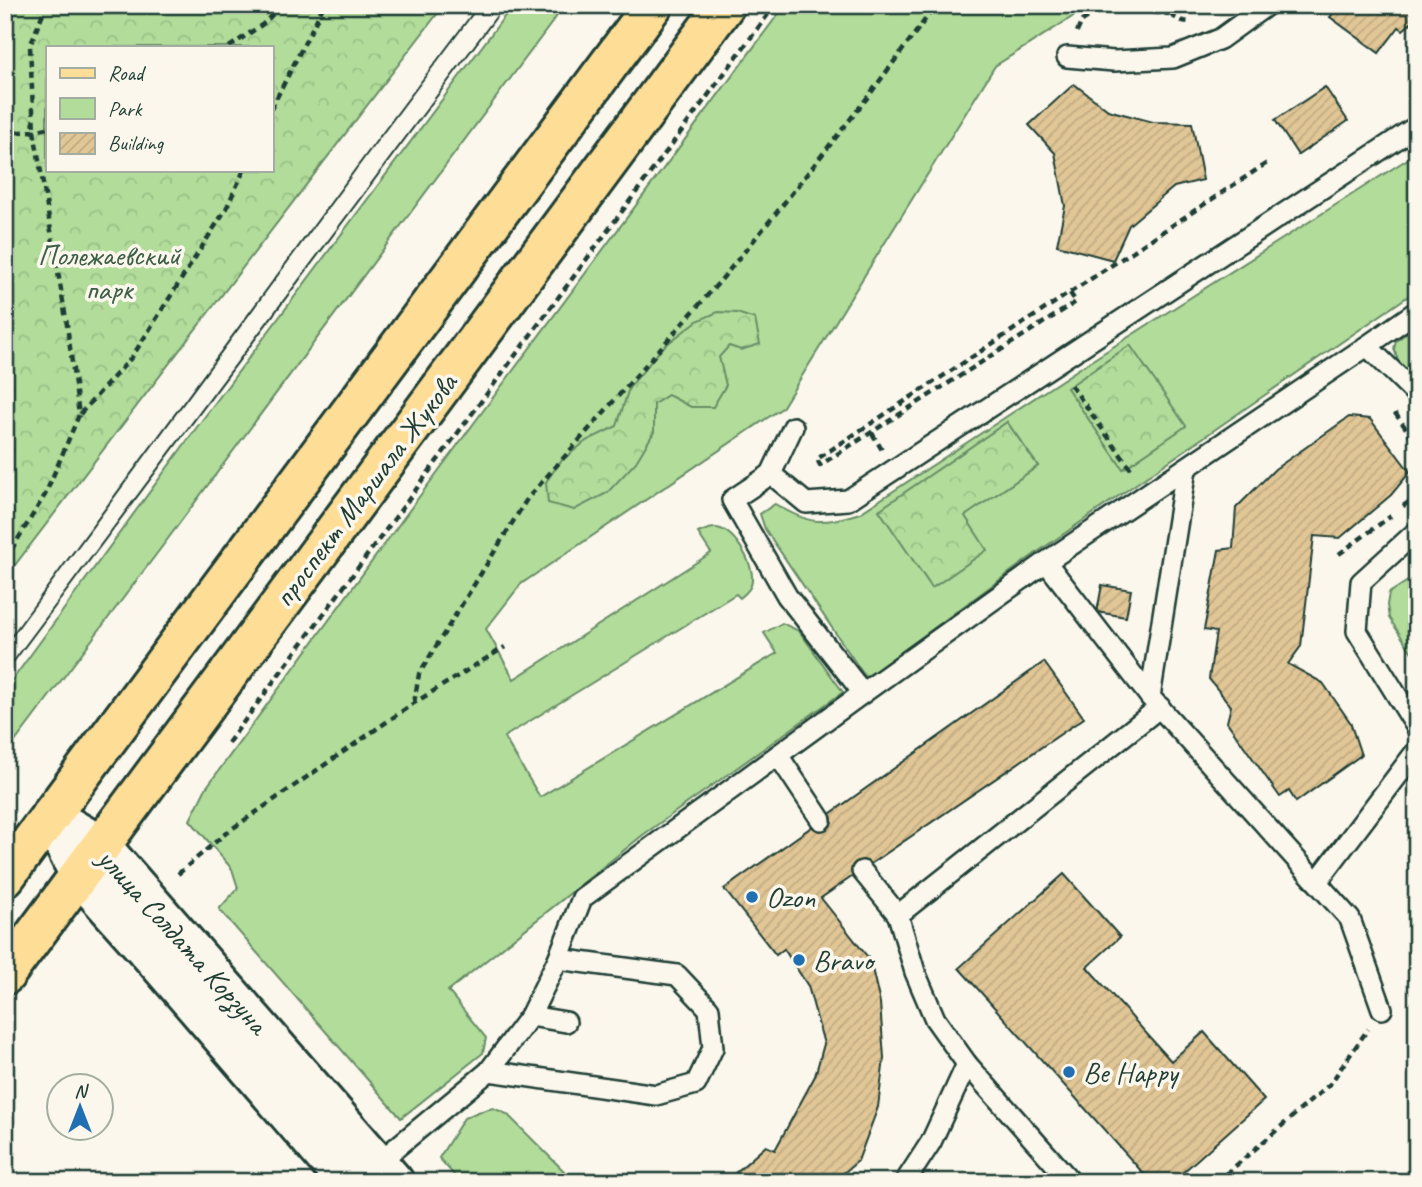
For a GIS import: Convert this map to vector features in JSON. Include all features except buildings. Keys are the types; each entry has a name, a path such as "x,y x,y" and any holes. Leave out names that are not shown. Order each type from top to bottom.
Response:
{"main road":[{"name":"проспект Маршала Жукова","path":"5,877 653,5"},
{"name":"проспект Маршала Жукова","path":"5,975 725,5"}],"street":[{"name":"улица Солдата Корзуна","path":"50,816 90,860 169,976 369,1177"}],"lane":[{"path":"1067,57 1114,61 1172,58 1220,39 1267,5"},
{"path":"771,474 806,503 848,500 1417,126"},
{"path":"369,1177 489,1071 530,1016 558,959 582,898 1046,562 1417,311"},
{"path":"1367,346 1417,395"},
{"path":"793,427 771,474 732,500 787,596 863,693"},
{"path":"898,915 1155,702 1186,469"},
{"path":"1417,531 1361,582 1357,631 1417,728"},
{"path":"1046,562 1155,702 1350,919 1382,1009"},
{"path":"1317,882 1417,750"},
{"path":"778,755 821,820"},
{"path":"862,871 898,915 915,972 935,1019 967,1063 1071,1182"},
{"path":"489,1071 656,1095 696,1084 713,1048 709,1009 677,975 558,959"},
{"path":"530,1016 566,1023"},
{"path":"905,1182 931,1142 967,1063"}],"path":[{"path":"46,5 30,46 34,131 67,325 79,415"},
{"path":"230,46 263,24 282,5"},
{"path":"273,105 324,5"},
{"path":"228,743 775,5"},
{"path":"414,703 419,674 527,499 774,217 936,5"},
{"path":"1163,5 1169,14 1180,21 1193,22"},
{"path":"1067,57 1082,21 1105,6 1169,14"},
{"path":"5,133 46,128"},
{"path":"1070,293 1076,302 820,466 817,459 1270,161"},
{"path":"5,560 45,495 79,415 132,357 226,209 243,172"},
{"path":"1056,363 1148,494"},
{"path":"1394,411 1417,444"},
{"path":"872,433 884,453"},
{"path":"1339,554 1417,497"},
{"path":"178,874 226,833 414,703 505,647"},
{"path":"1217,1182 1330,1084 1382,1009"}],"green space":[{"name":"Полежаевский парк","path":"5,5 444,5 5,578"},
{"path":"513,5 565,5 5,755 5,690 197,427"},
{"path":"785,5 1091,5 995,66 782,408 521,584 486,629 514,679 711,553 698,533 713,528 729,534 750,565 752,583 740,598 736,594 504,737 540,797 777,653 764,633 782,623 799,631 843,692 643,835 448,991 486,1038 483,1053 401,1118 219,909 238,888 232,869 190,820 206,788"},
{"path":"1417,153 1417,290 1039,551 866,678 765,529 760,514 775,504 798,516 816,521 835,520 860,513 1080,368","holes":["1007,422 1038,466 964,516"]},
{"path":"718,312 737,313 755,319 760,344 741,350 729,346 719,357 726,385 713,407 691,407 668,395 654,404 654,432 636,462 607,493 574,510 548,503 546,482 560,462 586,441 617,426 629,388 662,348 697,321"},
{"path":"1417,325 1417,373 1400,366 1394,349 1396,341"},
{"path":"1130,345 1186,426 1123,469 1067,388"},
{"path":"1007,422 1038,466 965,516 987,550 932,588 879,510"},
{"path":"1417,575 1417,660 1389,618 1387,605 1389,593"},
{"path":"493,1108 507,1114 575,1182 460,1182 439,1158 464,1118"}],"tram line":[{"path":"5,645 479,5"},
{"path":"5,673 505,5"}],"place":[{"name":"Ozon","path":"752,897"},
{"name":"Bravo","path":"799,960"},
{"name":"Be Happy","path":"1069,1072"}]}
